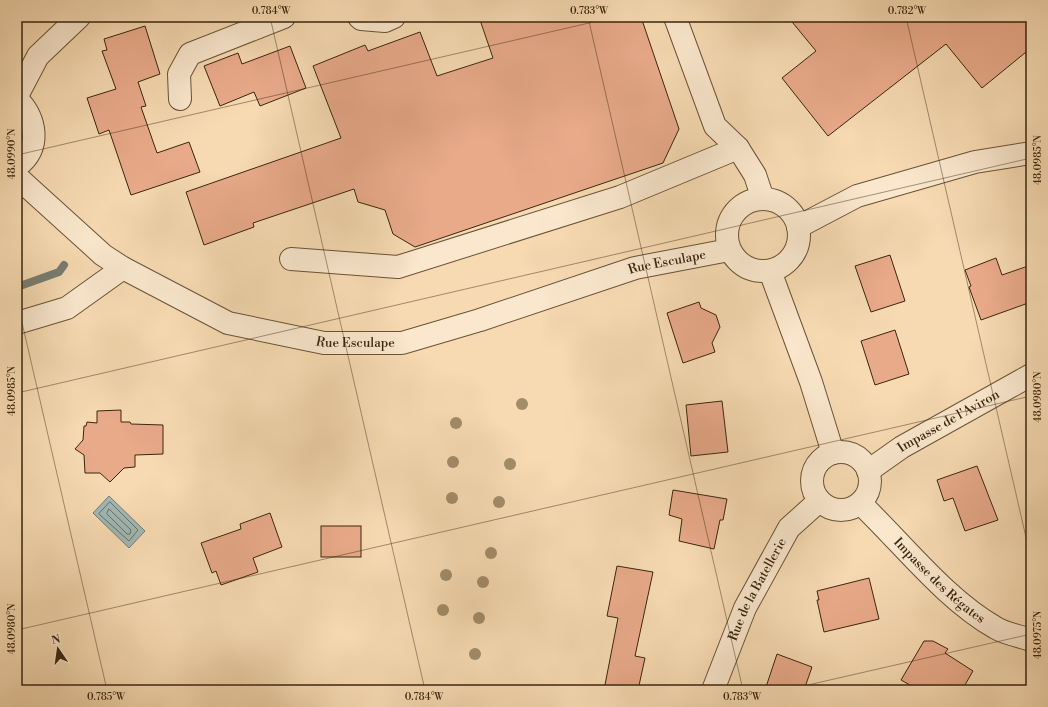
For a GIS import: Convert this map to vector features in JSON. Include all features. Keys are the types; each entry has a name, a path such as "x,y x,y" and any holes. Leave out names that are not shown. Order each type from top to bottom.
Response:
{"street":[{"path":"17,96 38,56 79,17"},
{"path":"180,99 179,74 190,54 284,17"},
{"path":"359,17 361,19 385,21 394,17"},
{"path":"675,17 715,126 738,148 755,175 763,199"},
{"path":"17,99 26,109 32,122 34,136 30,150 22,162 17,166"},
{"path":"291,259 398,267 620,197 738,148"},
{"path":"798,227 857,196 975,162 1031,153"},
{"name":"Rue Esculape","path":"17,177 103,255 123,268 228,323 324,343 402,343 480,320 636,268 729,250"},
{"path":"763,199 775,201 786,207 794,216 798,227 799,239 796,250 790,259 781,266 770,271 758,271 746,268 736,260 729,250 727,232 732,216 746,204 763,199"},
{"path":"17,323 68,308 123,268"},
{"path":"770,271 811,382 833,453"},
{"name":"Impasse de l'Aviron","path":"868,471 902,447 1031,375"},
{"path":"833,453 850,454 864,464 868,471 869,488 860,503 844,510 830,508 819,501 814,493 811,483 812,473 820,461 833,453"},
{"name":"Rue de la Batellerie","path":"713,690 745,608 789,528 819,501"},
{"name":"Impasse des Régates","path":"860,503 947,591 971,612 998,629 1031,640"}],"water":[{"path":"109,496 145,531 129,548 93,513"}],"building":[{"path":"479,17 641,17 679,129 663,163 415,247 393,234 385,210 358,202 354,189 253,223 254,227 204,245 186,192 341,138 313,66 365,45 368,51 420,32 437,76 493,58"},
{"path":"788,17 1031,17 1031,48 982,88 946,44 828,136 782,78 816,51"},
{"path":"145,26 160,74 138,82 146,106 141,107 157,153 189,142 200,172 131,195 109,130 99,134 87,98 116,89 102,51 107,50 104,39"},
{"path":"290,46 306,88 260,106 254,92 220,106 204,66 238,53 242,64"},
{"path":"890,255 905,301 871,312 855,266"},
{"path":"996,258 1002,275 1031,265 1031,302 981,320 969,287 971,286 965,270"},
{"path":"699,302 701,308 716,315 720,327 712,343 715,352 683,363 667,313"},
{"path":"895,330 909,374 875,385 861,341"},
{"path":"722,401 728,452 691,456 686,405"},
{"path":"121,410 121,422 130,422 131,424 163,425 163,454 135,455 135,467 124,468 110,482 100,473 85,473 84,455 75,449 83,440 84,426 86,426 87,422 97,423 97,411"},
{"path":"977,466 998,520 965,531 953,498 944,501 937,480"},
{"path":"673,490 727,499 723,520 720,520 714,549 679,541 682,519 669,515"},
{"path":"270,513 282,547 253,558 258,572 221,585 216,571 212,573 201,543 241,529 240,524"},
{"path":"321,526 361,526 361,557 321,557"},
{"path":"617,566 653,572 635,656 645,658 638,690 604,690 618,618 607,616"},
{"path":"869,578 879,619 824,632 817,600 819,600 817,591"},
{"path":"924,641 933,641 948,649 945,653 973,671 962,690 919,690 901,680"},
{"path":"777,654 812,667 804,690 765,690"}],"waterway":[{"path":"17,287 59,272 64,265"}]}
